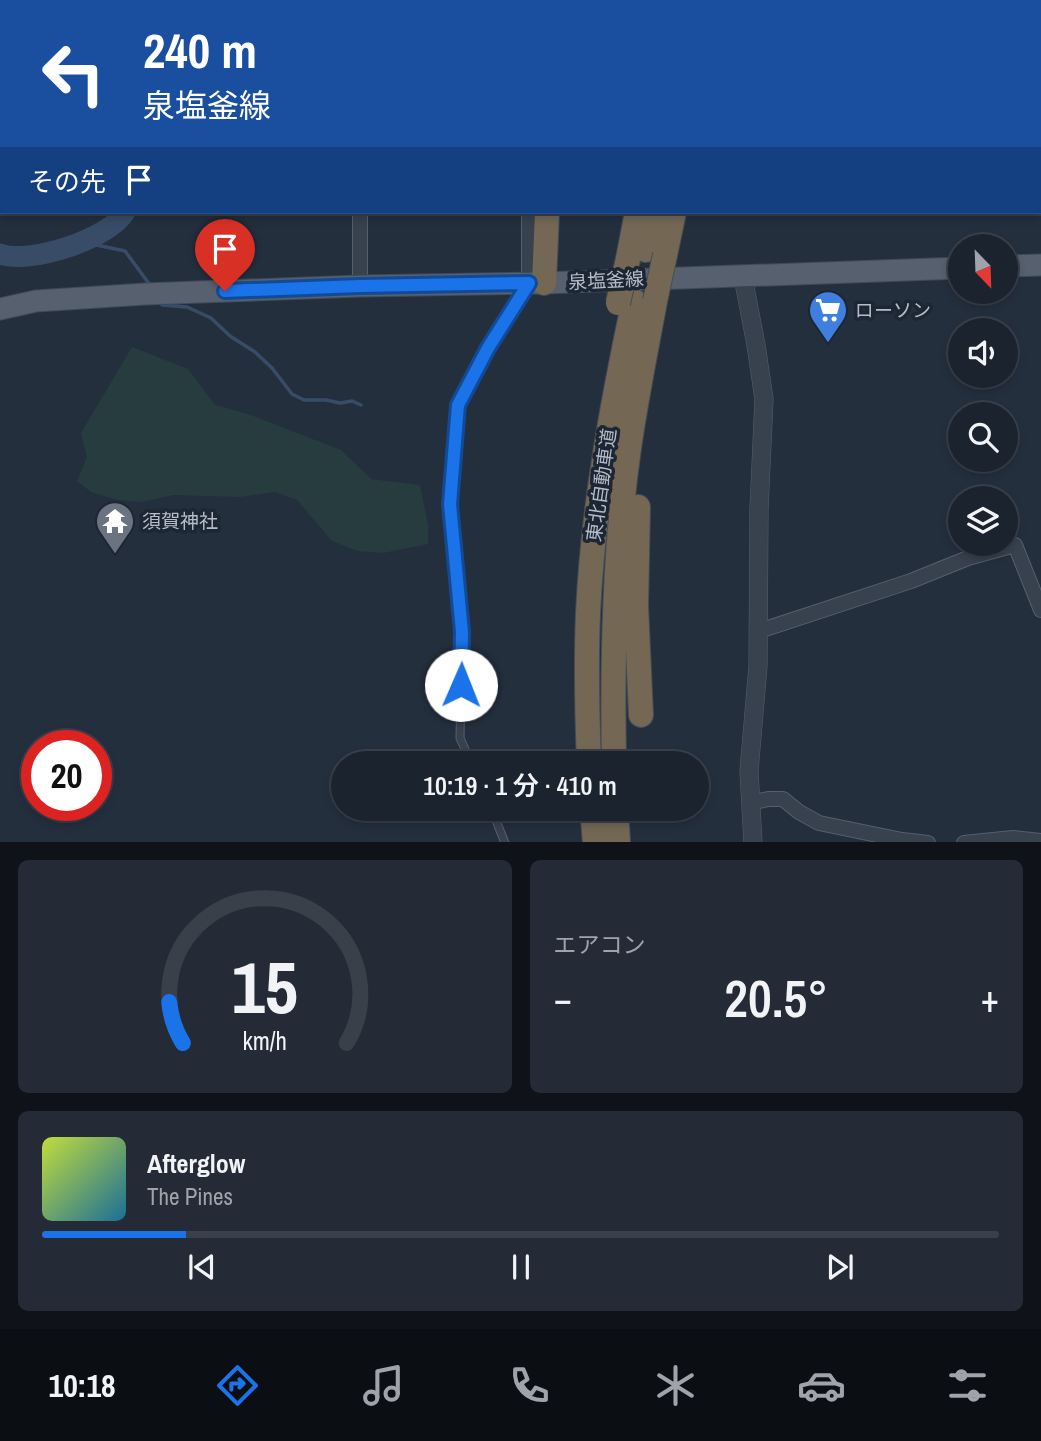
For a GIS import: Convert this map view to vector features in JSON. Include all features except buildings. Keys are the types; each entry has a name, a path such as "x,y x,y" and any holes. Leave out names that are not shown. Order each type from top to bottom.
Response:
{"highway":[{"path":"537,283 547,214"},
{"path":"636,302 646,257 637,214"},
{"name":"東北自動車道","path":"589,751 588,613 599,489 611,412 655,214"},
{"name":"東北自動車道","path":"646,257 673,214"},
{"name":"東北自動車道","path":"614,751 614,668 619,555 629,450 644,356 636,302"},
{"path":"641,715 636,594 638,450 644,356"},
{"path":"593,821 595,842"},
{"path":"617,821 618,842"}],"main road":[{"path":"1018,266 1041,265"},
{"name":"泉塩釜線","path":"0,309 36,301 145,294 948,268"}],"street":[{"path":"360,214 360,286"},
{"path":"462,632 450,504 458,405 488,348 537,283 529,214"},
{"path":"743,276 764,400 758,666 750,771 753,842"},
{"path":"759,631 911,581 968,558 1014,545 1040,600"},
{"path":"750,803 783,799 819,824 902,840 928,842"},
{"path":"964,842 1013,838 1041,841"}],"lane":[{"path":"462,632 460,738 466,751"},
{"path":"496,821 505,842"}],"green space":[{"path":"132,347 188,369 215,405 248,414 341,450 371,479 420,485 428,525 428,544 383,553 357,551 332,541 297,500 275,492 239,497 173,495 141,502 118,500 91,492 77,481 87,457 81,433"}],"waterway":[{"path":"0,254 30,256 67,247 103,232 123,214"},
{"path":"82,242 125,251 150,285"},
{"path":"160,301 162,305 187,307 211,318 230,336 255,352 272,368 292,394 304,400 340,403 352,401 361,405"}],"place":[{"name":"ローソン","path":"828,344"},
{"name":"須賀神社","path":"115,555"}],"route":[{"path":"225,291 529,283 488,348 458,405 450,504 462,632 461,685"}]}
